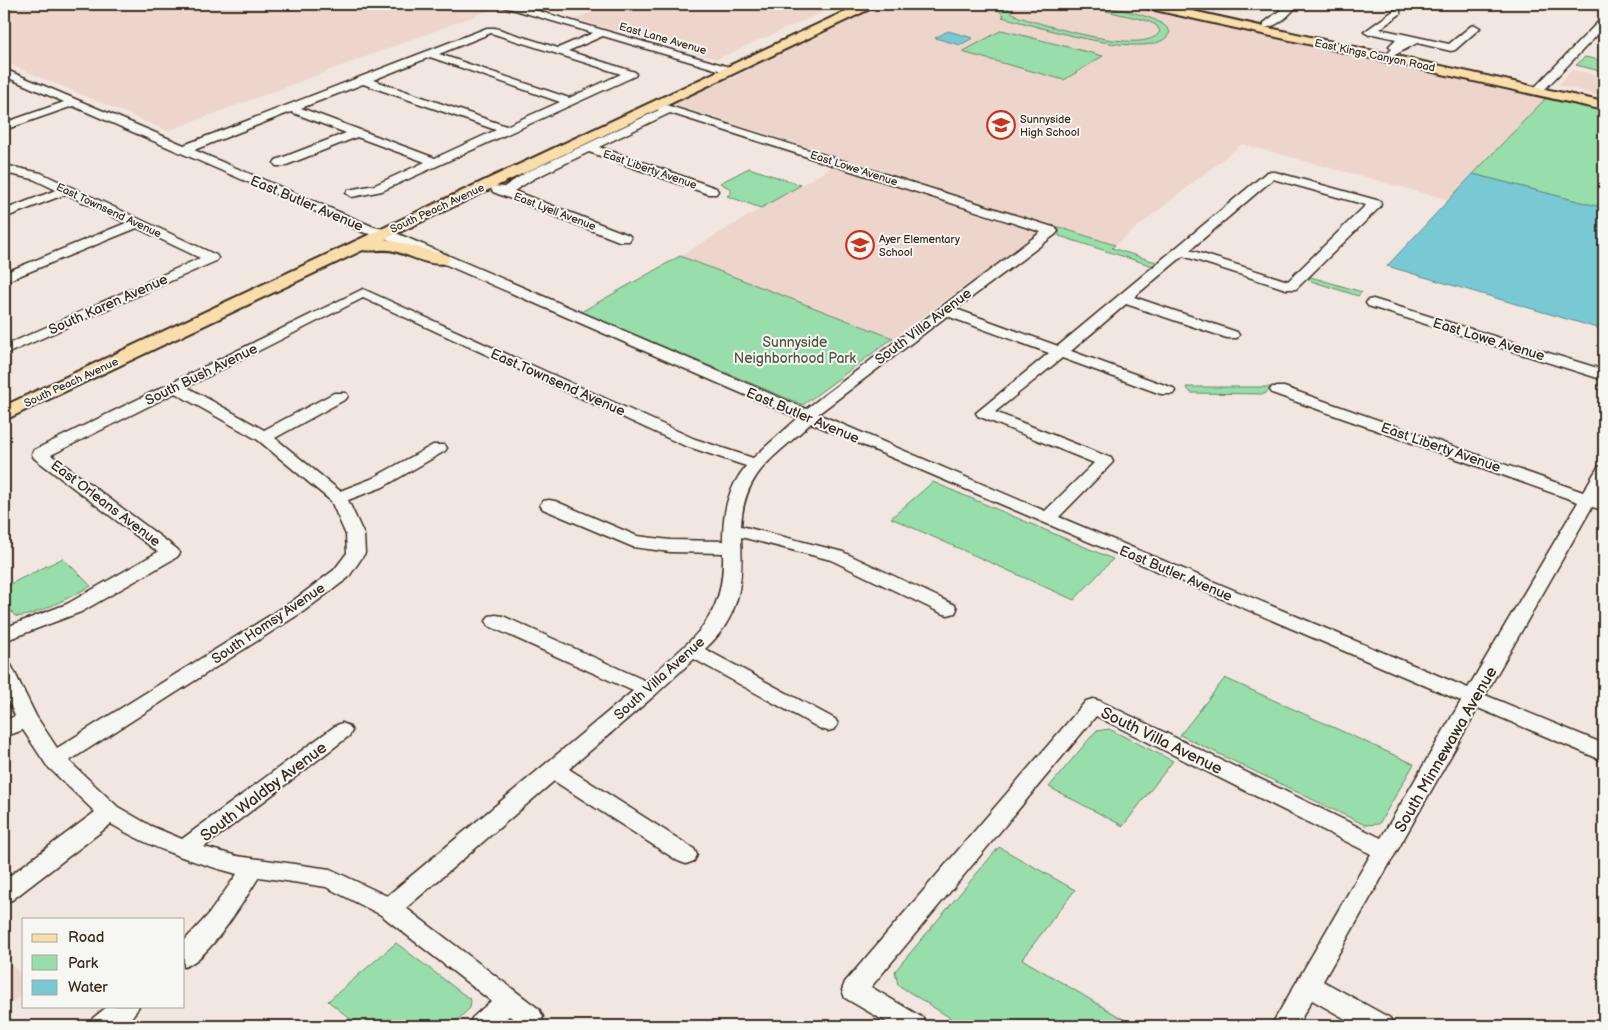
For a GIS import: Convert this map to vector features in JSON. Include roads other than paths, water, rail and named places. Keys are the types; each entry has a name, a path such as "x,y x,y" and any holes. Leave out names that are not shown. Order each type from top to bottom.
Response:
{"main road":[{"name":"South Peach Avenue","path":"4,413 318,265 377,231 680,84 781,46 792,36 826,20 825,18 829,18 850,4"},
{"path":"829,18 860,4"},
{"name":"South Peach Avenue","path":"4,399 377,231 662,107 722,69 829,18 870,4"},
{"name":"East Kings Canyon Road","path":"1146,4 1540,89 1604,101"},
{"name":"East Kings Canyon Road","path":"1175,4 1396,51 1604,106"},
{"path":"662,107 652,102 681,86 680,84"},
{"path":"318,265 368,245 383,242 428,258 441,259"}],"street":[{"name":"East Lane Avenue","path":"504,4 722,69"},
{"path":"581,4 586,4"},
{"path":"1268,25 1293,4"},
{"path":"1396,12 1370,31 1451,48 1475,28"},
{"path":"1540,89 1604,22"},
{"path":"182,150 491,30 631,74 378,188 352,192"},
{"path":"558,51 602,33"},
{"path":"1396,51 1405,49 1414,42 1410,39"},
{"path":"430,54 571,102"},
{"name":"East Butler Avenue","path":"4,72 182,150 377,231 1047,519 1604,753"},
{"path":"363,80 506,130"},
{"path":"4,127 74,102"},
{"name":"South Peach Avenue","path":"505,192 529,176 662,107"},
{"name":"East Lowe Avenue","path":"662,107 1051,231"},
{"path":"291,108 434,162"},
{"path":"280,163 356,133"},
{"name":"East Liberty Avenue","path":"587,147 712,191"},
{"name":"East Townsend Avenue","path":"4,169 37,176 212,258"},
{"path":"1047,519 1105,462 984,414 1271,175 1375,204 1291,286 1181,251"},
{"name":"East Lyell Avenue","path":"486,185 624,238"},
{"path":"4,214 66,190"},
{"path":"4,278 138,223"},
{"name":"South Villa Avenue","path":"389,908 648,690 692,650 716,624 730,594 732,582 732,538 735,500 743,481 755,464 801,425 815,408 1051,231"},
{"name":"South Karen Avenue","path":"4,351 212,258"},
{"name":"East Townsend Avenue","path":"363,293 689,442 755,464"},
{"name":"South Bush Avenue","path":"40,454 363,293"},
{"path":"1124,299 1232,335"},
{"name":"East Lowe Avenue","path":"1373,303 1604,374"},
{"path":"944,310 1166,391"},
{"path":"175,386 264,437 338,498 377,483 438,448"},
{"name":"East Liberty Avenue","path":"1278,390 1596,502"},
{"path":"264,437 340,396"},
{"name":"East Orleans Avenue","path":"4,635 74,608 171,553 40,454"},
{"name":"South Minnewawa Avenue","path":"1284,1026 1385,850 1596,502 1604,471"},
{"name":"South Homsy Avenue","path":"54,760 297,607 341,574 356,553 355,535 338,498"},
{"path":"549,505 633,541 670,546 732,538 837,556 948,609"},
{"path":"496,621 648,690"},
{"path":"692,650 828,724"},
{"path":"4,670 27,719 54,760 110,813 144,832 184,850 237,865 330,878 389,908 530,1017"},
{"name":"South Villa Avenue","path":"914,1026 854,990 1093,706 1385,850"},
{"path":"4,730 27,719"},
{"name":"South Waldby Avenue","path":"184,850 342,731"},
{"path":"554,770 686,855"},
{"path":"4,893 110,813"},
{"path":"185,956 216,922 254,867"},
{"path":"1308,985 1382,1026"},
{"path":"481,1026 508,1001"},
{"path":"102,1026 124,1008"}],"water":[{"path":"948,31 973,38 960,45 935,38"},
{"path":"1473,174 1604,208 1604,330 1387,266"}],"place":[{"name":"Sunnyside High School","path":"1001,125"},
{"name":"Ayer Elementary School","path":"860,245"}],"park label":[{"name":"Sunnyside Neighborhood Park","path":"795,350"}]}
